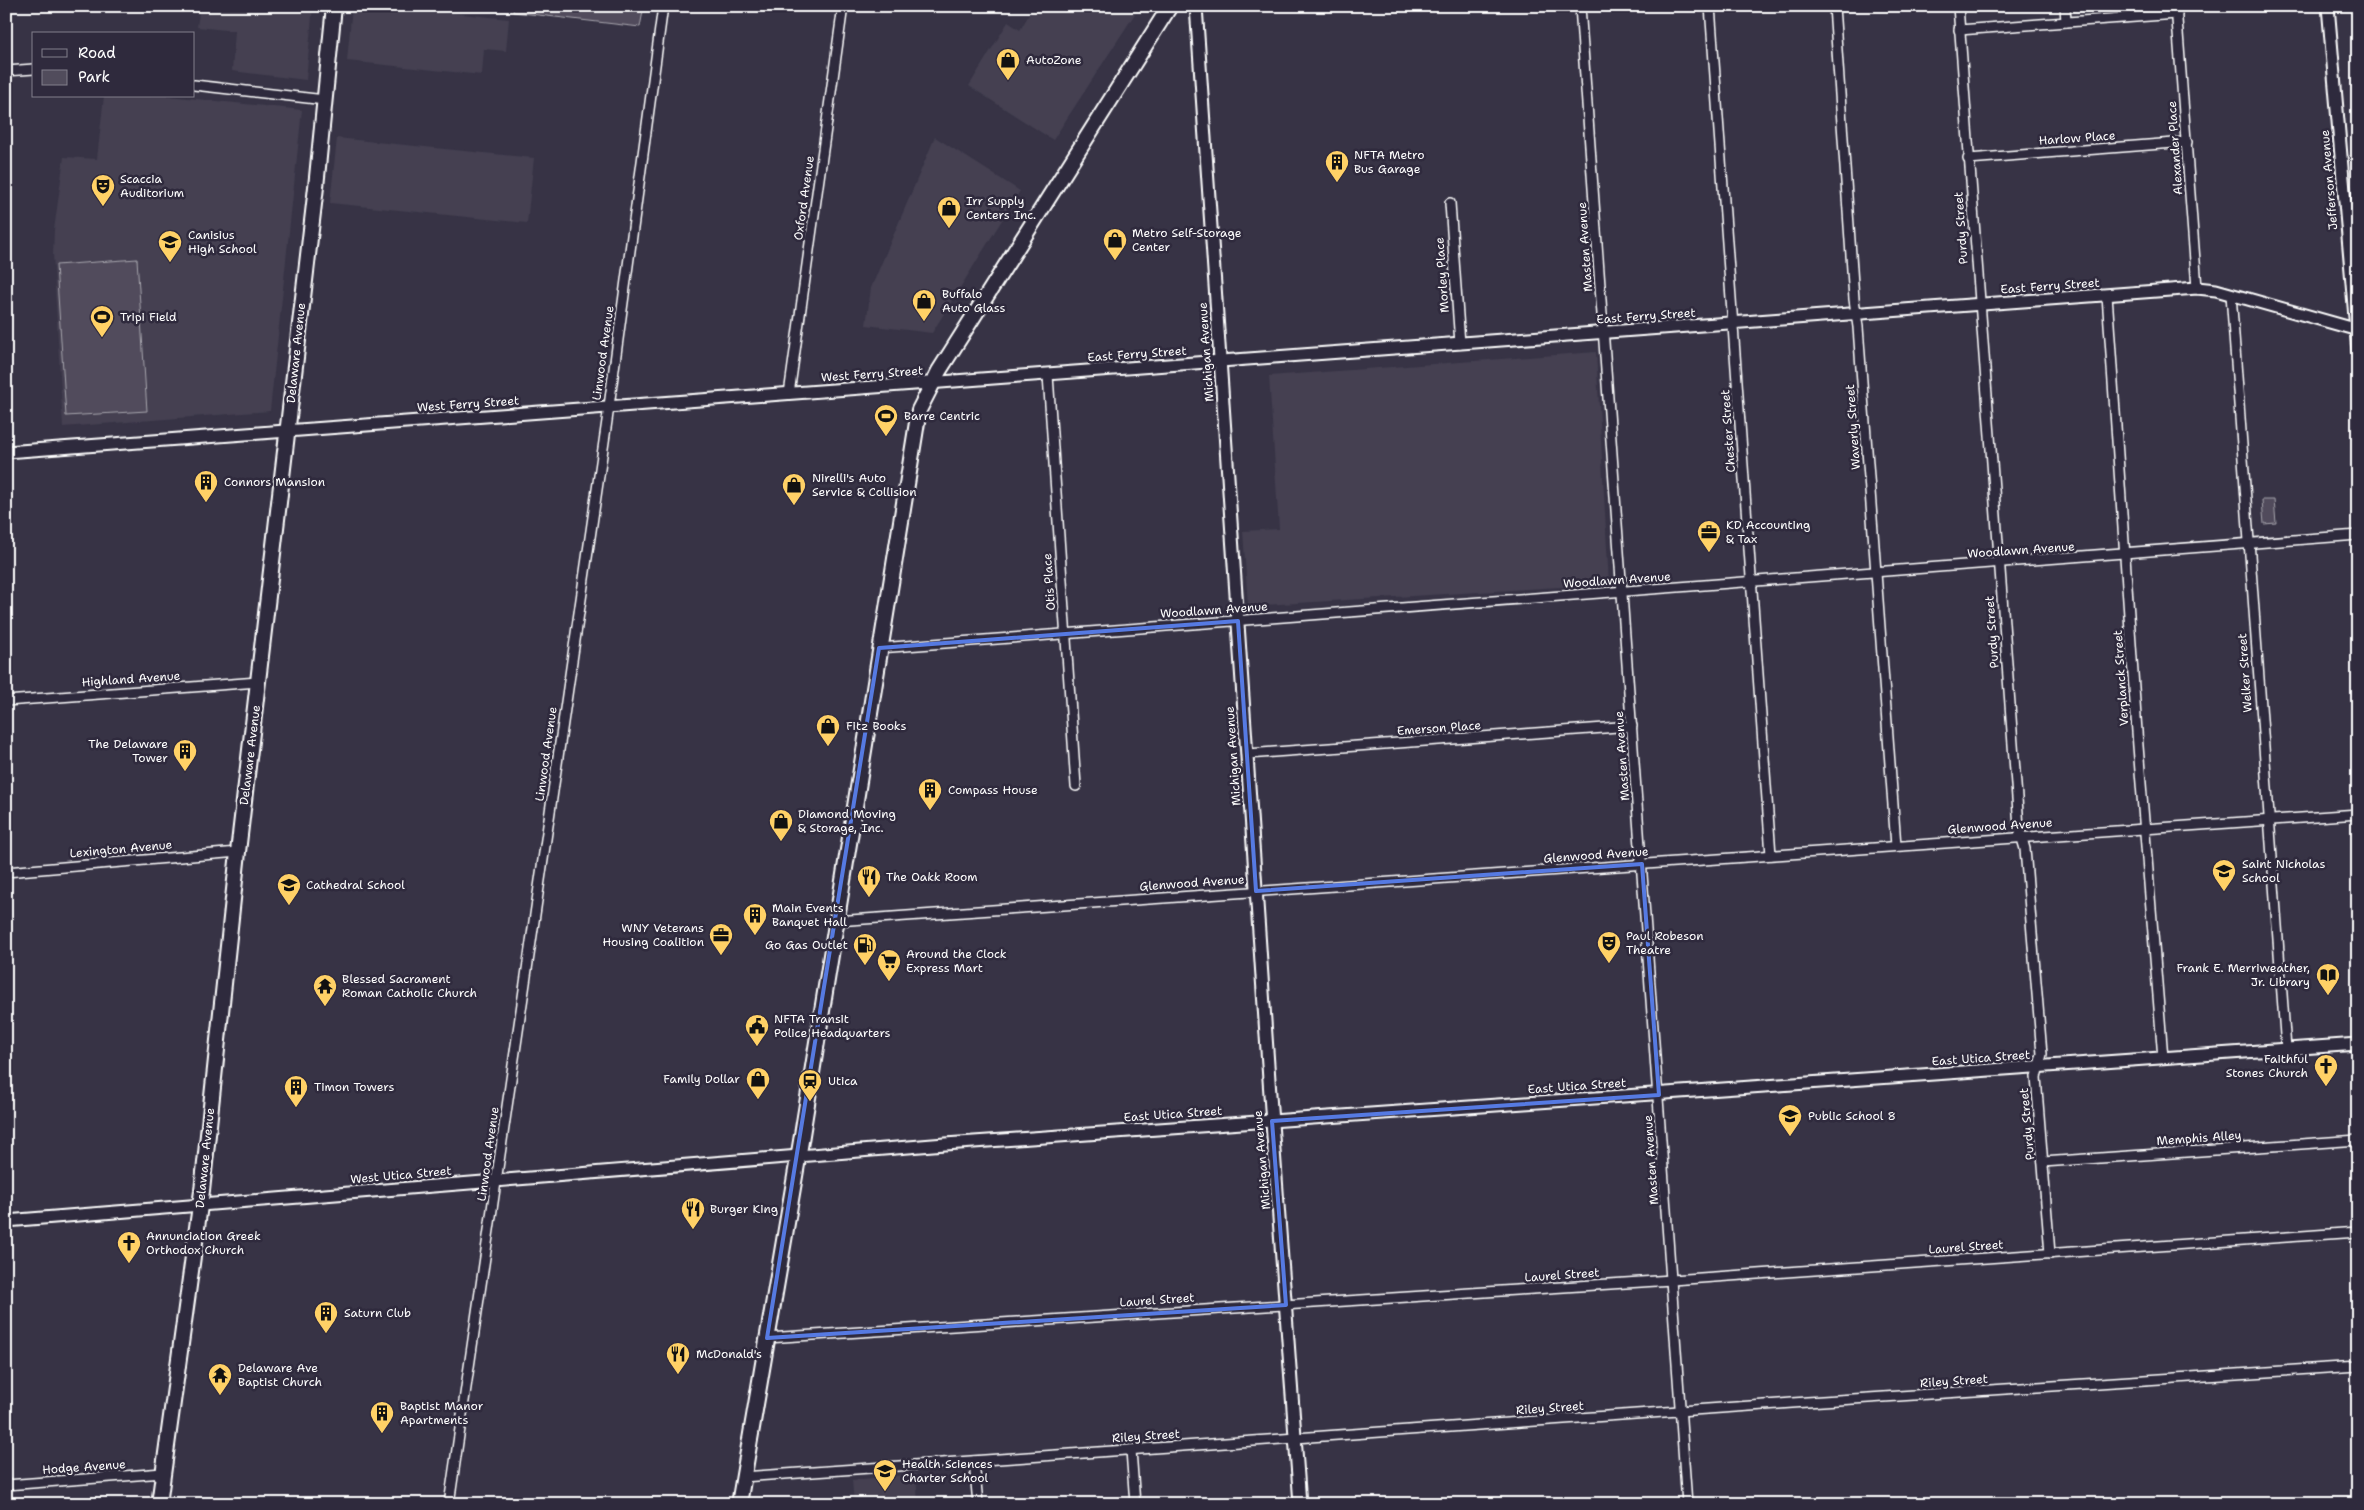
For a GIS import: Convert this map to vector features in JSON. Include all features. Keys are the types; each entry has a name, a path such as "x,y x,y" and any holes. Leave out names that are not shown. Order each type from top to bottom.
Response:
{"main road":[{"name":"Delaware Avenue","path":"159,1504 200,1205 334,6"},
{"path":"738,1504 799,1156 879,648 919,410 931,383 1170,6"}],"street":[{"name":"Linwood Avenue","path":"449,1504 609,407 663,6"},
{"name":"Oxford Avenue","path":"789,394 843,6"},
{"name":"Michigan Avenue","path":"1196,6 1300,1504"},
{"name":"Masten Avenue","path":"1580,6 1687,1504"},
{"name":"Chester Street","path":"1710,6 1771,855"},
{"name":"Waverly Street","path":"1834,6 1853,289 1857,314 1896,846"},
{"name":"Purdy Street","path":"1958,6 2017,798 2025,848 2042,1054 2036,1077 2050,1254"},
{"path":"2065,6 2066,22"},
{"name":"Jefferson Avenue","path":"2328,6 2358,352"},
{"path":"1959,30 2066,22 2176,10"},
{"name":"Alexander Place","path":"2176,10 2197,288"},
{"path":"6,71 32,69"},
{"path":"195,85 325,100"},
{"name":"Harlow Place","path":"1968,159 2187,142"},
{"name":"Morley Place","path":"1450,203 1460,344"},
{"name":"East Ferry Street","path":"931,383 2197,288 2231,294 2357,330"},
{"name":"Welker Street","path":"2231,294 2286,1049"},
{"name":"Verplanck Street","path":"2107,295 2163,1058"},
{"name":"Otis Place","path":"1048,375 1076,786"},
{"name":"West Ferry Street","path":"6,452 931,383"},
{"name":"Woodlawn Avenue","path":"879,648 1622,593 2358,535"},
{"name":"Highland Avenue","path":"6,701 258,682"},
{"name":"Emerson Place","path":"1247,754 1632,726"},
{"name":"Glenwood Avenue","path":"836,921 2358,814"},
{"name":"Lexington Avenue","path":"6,872 238,852"},
{"name":"East Utica Street","path":"799,1156 2358,1044"},
{"name":"Memphis Alley","path":"2043,1162 2358,1140"},
{"name":"West Utica Street","path":"6,1221 799,1156"},
{"name":"Laurel Street","path":"767,1338 1672,1280 2358,1232"},
{"name":"Riley Street","path":"743,1477 1680,1411 2358,1366"},
{"path":"1131,1450 1135,1504"},
{"path":"974,1460 978,1504"},
{"name":"Hodge Avenue","path":"6,1485 163,1474"}],"highlighted area":[{"path":"1238,621 1256,891 1642,864 1659,1095 1272,1121 1286,1305 767,1338 879,648"}],"shaded area":[{"path":"200,6 313,6 306,80 232,71 235,31 197,27"},
{"path":"352,6 386,6 509,19 506,51 484,49 482,75 347,61"},
{"path":"1034,6 1140,6 1053,140 969,86 1008,22 1020,30"},
{"name":"Canisius High School","path":"104,98 187,98 302,110 270,411 63,427 53,254 54,230 64,157 97,159"},
{"path":"935,137 1020,191 932,333 866,325 871,288"},
{"path":"337,138 534,158 527,223 330,203"},
{"path":"1596,352 1609,584 1248,606 1243,531 1279,529 1269,376"},
{"name":"Health Sciences Charter School","path":"916,1474 918,1504 854,1504 852,1480"}],"green space":[{"path":"514,6 644,6 640,27 513,12"},
{"name":"Tripi Field","path":"137,259 147,411 66,416 56,265"},
{"path":"2262,500 2274,500 2276,523 2264,524"}],"place":[{"name":"AutoZone","path":"1008,81"},
{"name":"NFTA Metro Bus Garage","path":"1337,183"},
{"name":"Scaccia Auditorium","path":"103,207"},
{"name":"Irr Supply Centers Inc.","path":"949,229"},
{"name":"Metro Self-Storage Center","path":"1115,261"},
{"name":"Canisius High School","path":"170,263"},
{"name":"Buffalo Auto Glass","path":"924,322"},
{"name":"Tripi Field","path":"102,338"},
{"name":"Barre Centric","path":"886,437"},
{"name":"Connors Mansion","path":"206,503"},
{"name":"Nirelli's Auto Service & Collision","path":"794,506"},
{"name":"KD Accounting & Tax","path":"1709,553"},
{"name":"Fitz Books","path":"828,747"},
{"name":"The Delaware Tower","path":"185,772"},
{"name":"Compass House","path":"930,811"},
{"name":"Diamond Moving & Storage, Inc.","path":"781,842"},
{"name":"Saint Nicholas School","path":"2224,892"},
{"name":"The Oakk Room","path":"869,898"},
{"name":"Cathedral School","path":"289,906"},
{"name":"Main Events Banquet Hall","path":"755,936"},
{"name":"WNY Veterans Housing Coalition","path":"721,956"},
{"name":"Paul Robeson Theatre","path":"1609,964"},
{"name":"Go Gas Outlet","path":"865,966"},
{"name":"Around the Clock Express Mart","path":"889,982"},
{"name":"Frank E. Merriweather, Jr. Library","path":"2328,996"},
{"name":"Blessed Sacrament Roman Catholic Church","path":"325,1007"},
{"name":"NFTA Transit Police Headquarters","path":"757,1047"},
{"name":"Faithful Stones Church","path":"2326,1087"},
{"name":"Family Dollar","path":"758,1100"},
{"name":"Utica","path":"810,1102"},
{"name":"Timon Towers","path":"296,1108"},
{"name":"Public School 8","path":"1790,1137"},
{"name":"Burger King","path":"693,1230"},
{"name":"Annunciation Greek Orthodox Church","path":"129,1264"},
{"name":"Saturn Club","path":"326,1334"},
{"name":"McDonald's","path":"678,1375"},
{"name":"Delaware Ave Baptist Church","path":"220,1396"},
{"name":"Baptist Manor Apartments","path":"382,1434"},
{"name":"Health Sciences Charter School","path":"885,1492"}]}
